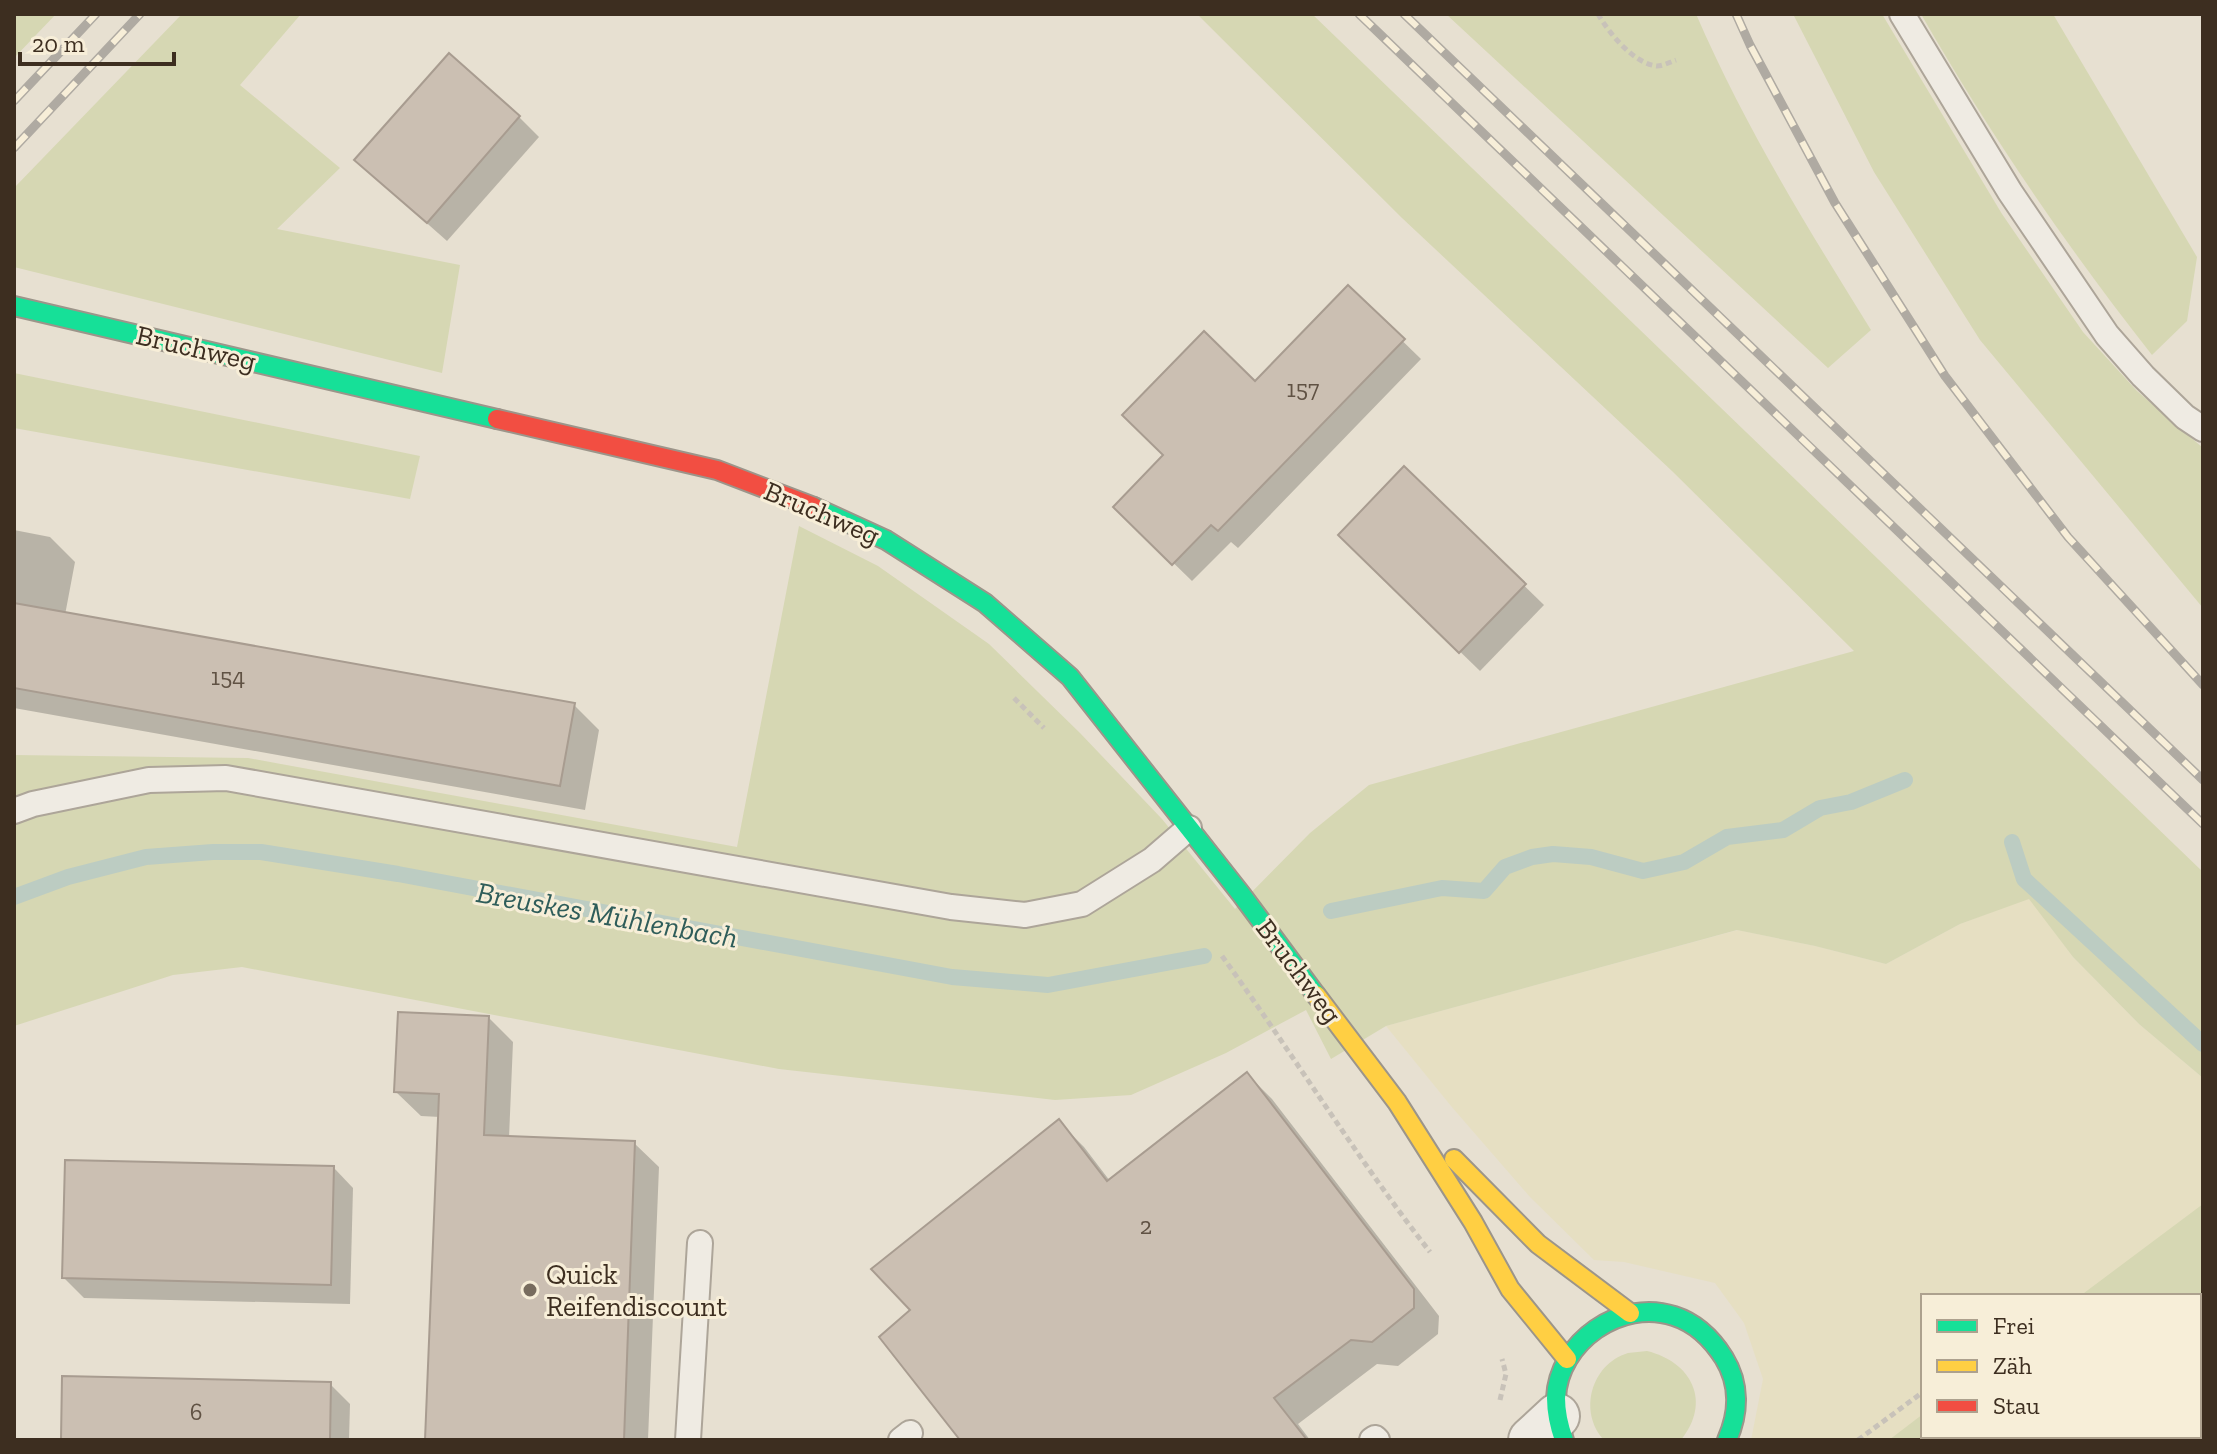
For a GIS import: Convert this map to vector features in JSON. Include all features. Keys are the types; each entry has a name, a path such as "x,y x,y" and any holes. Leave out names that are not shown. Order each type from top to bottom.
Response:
{"street":[{"name":"Bruchweg","path":"14,306 717,470 811,506 886,540 985,603 1070,677 1189,828 1397,1102 1473,1222 1510,1289 1567,1359"},
{"name":"Bruchweg","path":"1397,1102 1538,1244 1630,1313"},
{"path":"1551,1432 1557,1387 1567,1359 1583,1337 1605,1322 1630,1313 1658,1312 1685,1320 1709,1337 1727,1360 1736,1387 1735,1416 1727,1440"}],"lane":[{"path":"1902,14 2010,192 2107,335 2143,376 2185,417 2203,429"},
{"path":"14,811 33,804 149,780 226,778 951,907 1025,915 1082,904 1152,860 1189,828"},
{"path":"688,1440 700,1243"}],"path":[{"path":"1598,14 1604,25 1638,60 1659,66 1676,60"},
{"path":"1010,693 1050,734"},
{"path":"1213,945 1369,1171 1438,1262"},
{"path":"1499,1404 1506,1374 1500,1353"},
{"path":"1858,1440 1921,1393"}],"shaded area":[{"path":"2029,898 2073,957 2139,1024 2203,1078 2203,1440 1751,1440 1763,1379 1744,1323 1715,1283 1624,1262 1594,1260 1530,1197 1386,1026 1738,930 1886,964 1960,924"}],"green space":[{"path":"14,14 56,14 14,58"},
{"path":"182,14 301,14 240,85 340,168 277,229 460,265 442,373 14,267 14,188"},
{"path":"1197,14 1312,14 2203,872 2203,1078 2139,1024 2073,957 2029,899 1960,924 1886,964 1737,930 1386,1026 1331,1059 1306,1010 1226,1053 1131,1095 1055,1100 779,1069 242,967 173,975 14,1026 14,755 248,758 737,847 799,526 878,566 989,644 1162,819 1235,909 1310,833 1369,785 1854,651 1672,471 1402,218"},
{"path":"1446,14 1696,14 1756,136 1871,330 1828,368"},
{"path":"1793,14 1882,14 2002,214 2083,332 2137,391 2203,448 2203,608 1980,340 1874,172"},
{"path":"1921,14 2053,14 2197,257 2187,321 2152,355 2030,189"},
{"path":"14,373 420,456 410,499 14,428"},
{"path":"2203,1204 2203,1440 1889,1440 1921,1416 1921,1438 2201,1438 2201,1294 2083,1294"},
{"path":"1647,1351 1663,1356 1686,1374 1696,1398 1690,1426 1681,1440 1604,1440 1596,1429 1590,1403 1597,1378 1615,1359 1628,1353"}],"building":[{"path":"449,53 520,116 427,223 354,160"},
{"path":"1348,285 1405,339 1218,531 1211,525 1172,565 1113,507 1163,455 1122,415 1204,331 1255,381"},
{"path":"1404,466 1526,584 1459,653 1338,535"},
{"path":"14,603 575,703 560,786 14,688"},
{"name":"Quick Reifendiscount","path":"398,1012 489,1016 484,1135 635,1141 624,1440 425,1440 439,1094 394,1092"},
{"path":"1247,1072 1414,1289 1414,1308 1372,1342 1351,1340 1274,1398 1307,1440 960,1440 879,1337 910,1310 871,1269 1059,1119 1107,1181"},
{"path":"65,1160 334,1166 331,1285 62,1278"},
{"path":"62,1376 331,1382 330,1440 61,1440"}],"waterway":[{"name":"Breuskes Mühlenbach","path":"1331,911 1442,888 1484,891 1505,867 1532,857 1553,854 1591,857 1643,871 1684,862 1727,837 1783,830 1820,808 1851,802 1905,780"},
{"path":"2012,842 2024,879 2203,1044"},
{"name":"Breuskes Mühlenbach","path":"14,897 68,877 146,857 261,852 398,874 952,977 1048,985 1204,956"}],"railway":[{"path":"14,101 96,14"},
{"path":"14,148 140,14"},
{"path":"1359,14 2203,824"},
{"path":"1404,14 2203,780"},
{"path":"1736,14 1835,203 1945,376 2068,537 2203,685"}],"traffic: fast":[{"path":"14,306 497,419"},
{"path":"814,507 886,540 985,603 1070,677 1241,894 1316,995"},
{"path":"1564,1440 1556,1398 1559,1378 1568,1359 1596,1329 1614,1319 1633,1313 1654,1312 1674,1316 1696,1327 1724,1358 1733,1378 1736,1399 1727,1440"}],"traffic: slow":[{"path":"1316,995 1397,1102 1473,1222 1510,1289 1567,1359"},
{"path":"1454,1159 1538,1244 1630,1313"}],"traffic: jam":[{"path":"497,419 717,470 814,507"}],"place":[{"name":"Quick Reifendiscount","path":"530,1290"}]}
